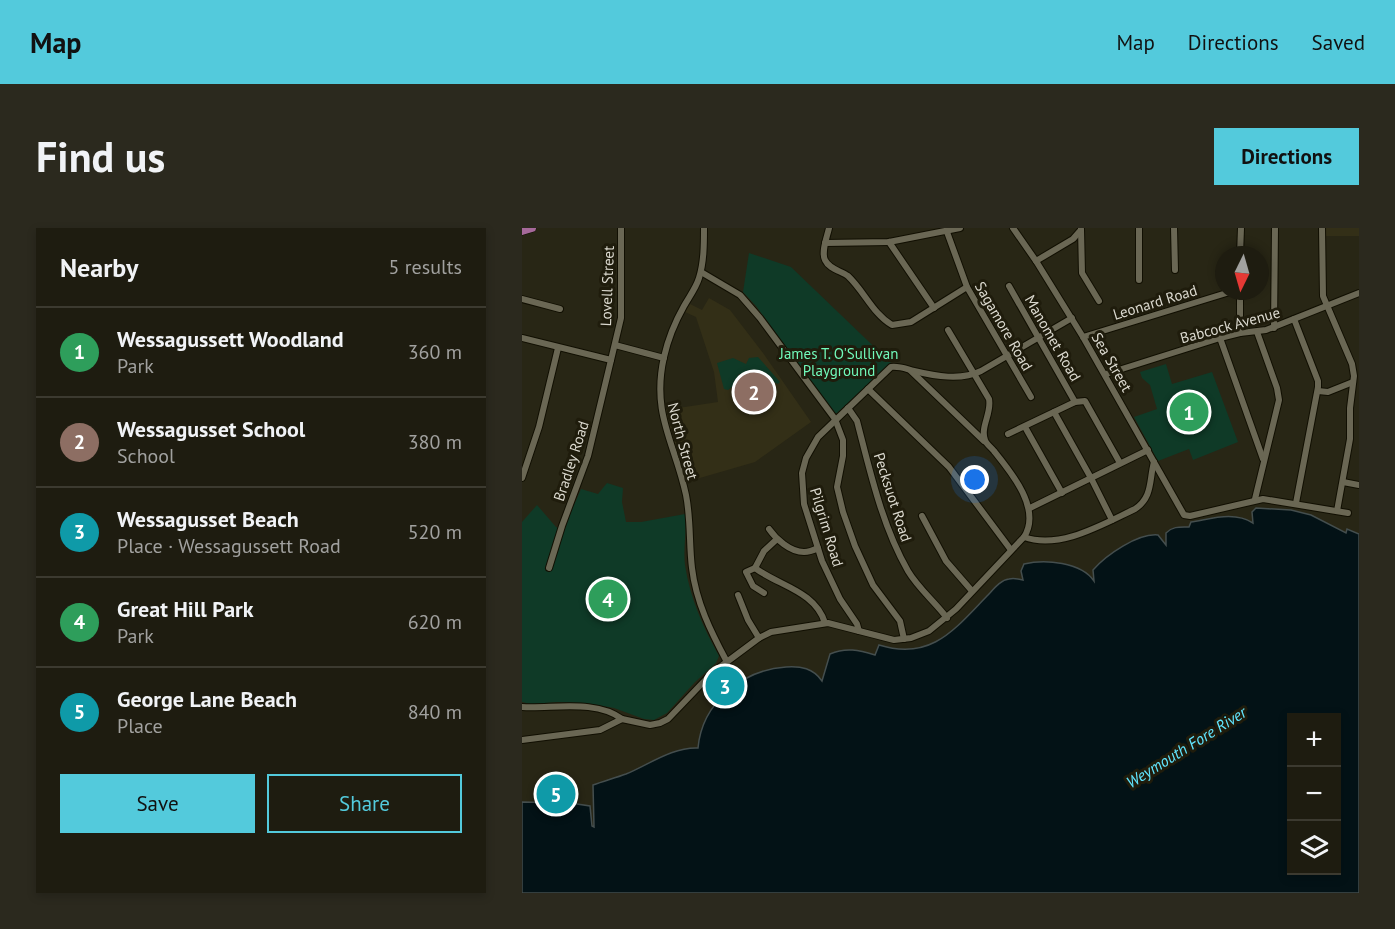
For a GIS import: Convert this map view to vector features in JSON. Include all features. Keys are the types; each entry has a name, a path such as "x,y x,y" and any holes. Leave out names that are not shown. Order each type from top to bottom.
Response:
{"main road":[{"path":"522,231 532,228"}],"street":[{"name":"Lovell Street","path":"611,360 621,318 621,228"},
{"name":"North Street","path":"704,228 701,272 676,322 664,357 659,395 661,411 685,492 695,585 704,616 727,662"},
{"path":"829,228 824,260 833,269 847,275 888,322 898,326 911,322 967,286"},
{"path":"825,243 889,242 960,228"},
{"name":"Sea Street","path":"1013,228 1106,374 1184,515 1190,516 1255,499"},
{"path":"1036,261 1073,239 1081,228"},
{"path":"1081,228 1082,273 1099,301"},
{"path":"1139,228 1139,280"},
{"path":"1174,228 1174,270"},
{"path":"1240,246 1241,228"},
{"path":"1274,328 1275,228"},
{"path":"1322,228 1322,290 1352,364 1353,382 1350,435 1337,511"},
{"name":"Sagamore Road","path":"947,232 967,286 1031,396"},
{"path":"889,242 934,308"},
{"path":"701,272 740,295 760,318 835,420 843,440 843,456 837,487 843,512 855,546 873,585 900,621 904,639"},
{"name":"Manomet Road","path":"1009,286 1075,402"},
{"name":"Babcock Avenue","path":"1106,374 1220,338 1274,328 1359,293"},
{"name":"Leonard Road","path":"1083,337 1215,297"},
{"path":"522,299 560,309"},
{"path":"1240,300 1240,333"},
{"path":"911,370 956,377 975,374 1072,318"},
{"path":"1294,319 1318,381 1296,503"},
{"path":"948,330 990,404 984,427 985,441"},
{"path":"1257,332 1279,395 1255,499 1271,499 1348,513"},
{"path":"522,338 611,360"},
{"path":"1220,338 1264,461"},
{"path":"615,345 664,357"},
{"path":"522,478 539,427 558,348"},
{"name":"Bradley Road","path":"549,568 588,456 611,360"},
{"name":"Pilgrim Road","path":"859,631 834,588 818,548 804,504 802,473 813,443 891,367 911,370"},
{"path":"522,707 578,706 608,712 622,719 650,725 660,723 727,662 759,638 777,631 825,623 890,639 904,639 929,631 947,618 1024,537 1029,526 1030,508 1016,482 985,441 911,370"},
{"path":"1318,391 1328,392 1353,382"},
{"path":"868,389 952,471 1011,550"},
{"path":"1008,434 1075,402 1082,401 1087,403 1120,463"},
{"name":"Pecksuot Road","path":"849,408 856,421 884,517 900,555 910,573 947,618"},
{"path":"1054,412 1112,520"},
{"path":"973,430 984,427"},
{"path":"1025,427 1062,493"},
{"path":"1030,508 1148,450"},
{"path":"1024,537 1039,540 1073,537 1135,509 1145,501 1155,462"},
{"path":"1343,482 1359,485"},
{"path":"922,516 946,561 972,591"},
{"path":"768,529 777,539 802,552 818,548"},
{"path":"764,593 753,586 746,572 755,568 762,553 777,539"},
{"path":"755,568 805,596 815,605 825,623"},
{"path":"738,595 748,620 759,638"},
{"path":"522,740 600,730 622,719"}],"shaded area":[{"path":"1325,228 1359,228 1359,236 1325,236"},
{"path":"709,298 730,310 811,422 755,462 686,482 665,410 718,402 714,372 696,317 685,312 690,304 702,310"}],"green space":[{"name":"James T. O'Sullivan Playground","path":"749,253 791,267 891,363 837,413 834,413 756,306 743,292"},
{"path":"758,357 780,382 778,384 739,374 736,384 728,390 724,389 717,363 733,358 746,364 749,358"},
{"path":"1166,364 1172,384 1212,372 1238,442 1193,460 1189,449 1158,461 1134,417 1157,409 1150,385 1142,378 1140,372"},
{"path":"607,483 623,488 622,502 626,522 641,522 685,514 687,577 698,612 719,656 716,663 667,713 654,720 644,719 614,708 586,703 531,704 522,702 522,522 537,505 556,527 563,530 581,489 598,494"}],"water":[{"name":"Weymouth Fore River","path":"1256,508 1291,510 1311,515 1346,533 1347,529 1359,534 1359,893 522,893 522,802 570,803 590,806 594,827 593,785 626,774 670,753 698,748 707,717 716,703 740,682 770,669 786,667 811,671 822,681 830,654 852,650 875,655 879,645 897,649 913,649 927,645 952,631 1000,583 1011,579 1023,580 1021,571 1024,564 1052,562 1072,566 1094,581 1093,570 1114,552 1132,541 1158,535 1166,545 1166,533 1174,528 1189,527 1191,522 1222,517 1238,517 1253,523 1252,512"}],"place":[{"name":"Wessagusset School","path":"754,392"},
{"name":"Wessagussett Woodland","path":"1189,412"},
{"name":"Great Hill Park","path":"608,599"},
{"name":"Wessagusset Beach","path":"725,686"},
{"name":"George Lane Beach","path":"556,794"}]}
